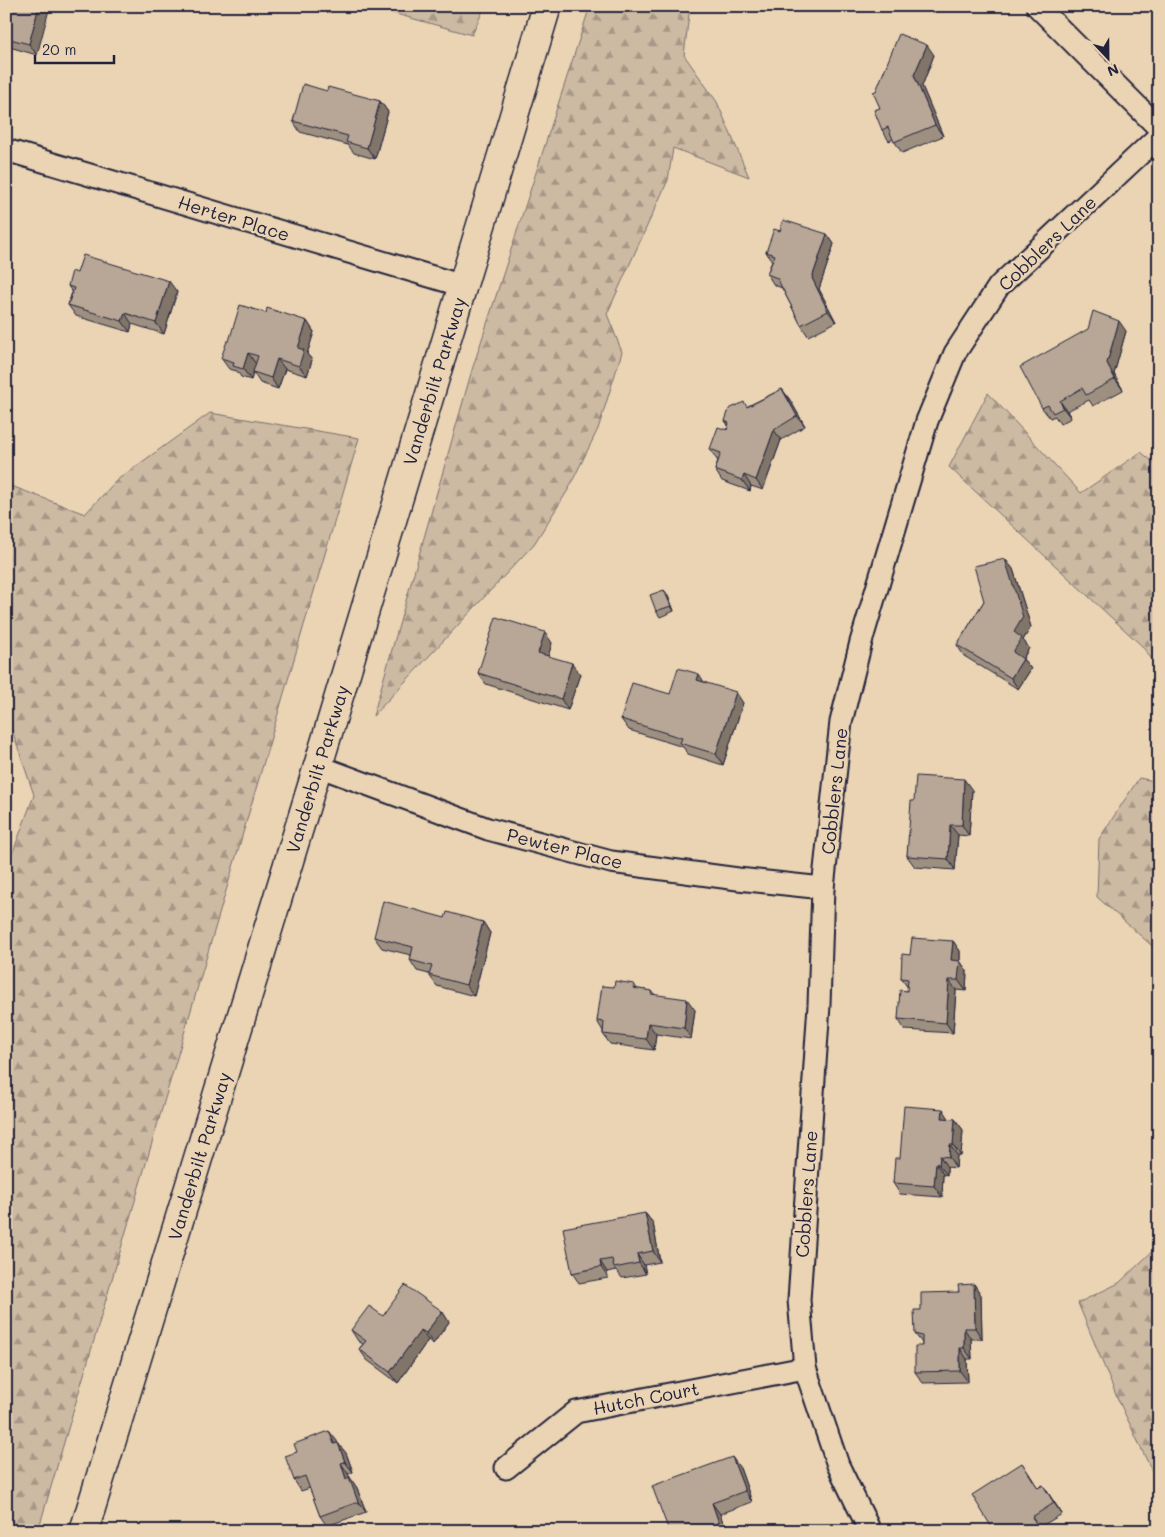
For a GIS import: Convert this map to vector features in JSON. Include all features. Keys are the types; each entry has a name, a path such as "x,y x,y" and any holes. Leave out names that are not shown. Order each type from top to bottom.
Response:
{"main road":[{"name":"Vanderbilt Parkway","path":"84,1531 318,766 547,6"}],"street":[{"path":"1037,6 1159,128"},
{"name":"Cobblers Lane","path":"870,1531 838,1465 805,1368 799,1300 818,1004 823,888 841,722 861,642 927,421 954,353 999,286 1159,136"},
{"name":"Herter Place","path":"6,150 462,286"},
{"name":"Pewter Place","path":"318,766 488,829 611,862 823,888"},
{"name":"Hutch Court","path":"506,1468 576,1412 805,1368"}],"green space":[{"path":"367,6 485,6 472,35"},
{"path":"590,6 690,6 684,55 717,102 749,177 673,148 668,180 607,314 622,352 598,429 568,490 534,544 373,716 472,370"},
{"path":"988,393 1081,493 1141,452 1159,467 1159,669 1142,646 949,467"},
{"path":"210,413 359,438 38,1531 24,1531 6,1515 6,855 13,852 34,795 8,718 6,718 6,484 85,514 117,480"},
{"path":"1139,778 1159,782 1159,952 1097,897 1099,839"},
{"path":"1159,1245 1159,1486 1116,1395 1078,1303 1119,1283"}],"building":[{"path":"6,6 39,6 29,44 6,38"},
{"path":"899,34 927,45 914,75 935,125 894,142 888,127 882,130 874,110 880,108 873,92 876,91"},
{"path":"303,84 327,91 328,87 380,101 367,148 346,142 348,136 293,121"},
{"path":"783,220 827,234 812,278 828,311 801,325 777,278 767,274 775,255 766,252 774,229 780,231"},
{"path":"83,255 169,281 156,323 125,313 122,321 68,305 74,288 68,286 72,271 77,273"},
{"path":"240,305 266,313 267,308 307,321 298,348 304,350 299,366 277,359 271,378 253,372 258,356 248,353 243,369 233,366 234,362 221,358 227,341 229,341"},
{"path":"1093,311 1119,321 1107,363 1115,379 1086,395 1082,388 1060,401 1063,408 1053,413 1048,405 1042,408 1020,367 1088,329"},
{"path":"782,389 797,416 774,430 756,480 744,475 742,480 715,470 721,453 710,449 718,427 727,430 729,423 725,421 729,409 744,402 747,407"},
{"path":"1005,559 1023,617 1014,632 1022,638 1013,652 1023,659 1011,678 957,645 984,601 974,566"},
{"path":"664,590 671,606 656,611 650,595"},
{"path":"496,617 545,632 538,653 572,663 561,699 478,673"},
{"path":"678,668 699,674 697,680 736,692 716,754 680,743 682,738 621,719 632,683 670,694"},
{"path":"916,776 964,779 962,825 950,825 948,859 907,856 911,801 914,801"},
{"path":"383,901 445,918 447,912 483,922 466,985 429,975 432,966 410,960 413,947 374,937"},
{"path":"912,938 953,941 951,960 960,961 958,980 949,980 946,1023 898,1019 900,990 907,991 908,979 901,978 902,954 910,955"},
{"path":"615,981 634,984 633,988 652,991 651,994 687,999 684,1028 648,1023 646,1039 603,1034 604,1022 597,1021 602,986 614,987"},
{"path":"904,1106 943,1109 942,1118 955,1119 953,1145 950,1145 949,1157 940,1156 939,1165 936,1163 934,1186 893,1183 895,1158 900,1158"},
{"path":"645,1213 653,1251 637,1254 639,1263 614,1268 612,1259 600,1261 601,1267 572,1273 563,1228"},
{"path":"974,1284 975,1328 964,1328 964,1348 960,1348 960,1371 915,1372 915,1346 922,1346 922,1336 915,1334 914,1310 921,1310 921,1293 959,1292 958,1285"},
{"path":"405,1285 442,1311 426,1333 421,1330 390,1372 359,1349 366,1341 351,1330 369,1306 383,1316"},
{"path":"329,1431 334,1444 338,1443 345,1462 341,1463 346,1479 349,1477 358,1502 320,1516 305,1476 294,1480 285,1456 297,1452 294,1444"},
{"path":"732,1457 745,1491 712,1503 719,1523 697,1531 669,1531 652,1486"},
{"path":"1022,1463 1038,1488 1043,1485 1054,1503 1032,1517 1041,1531 994,1531 972,1495"}]}
